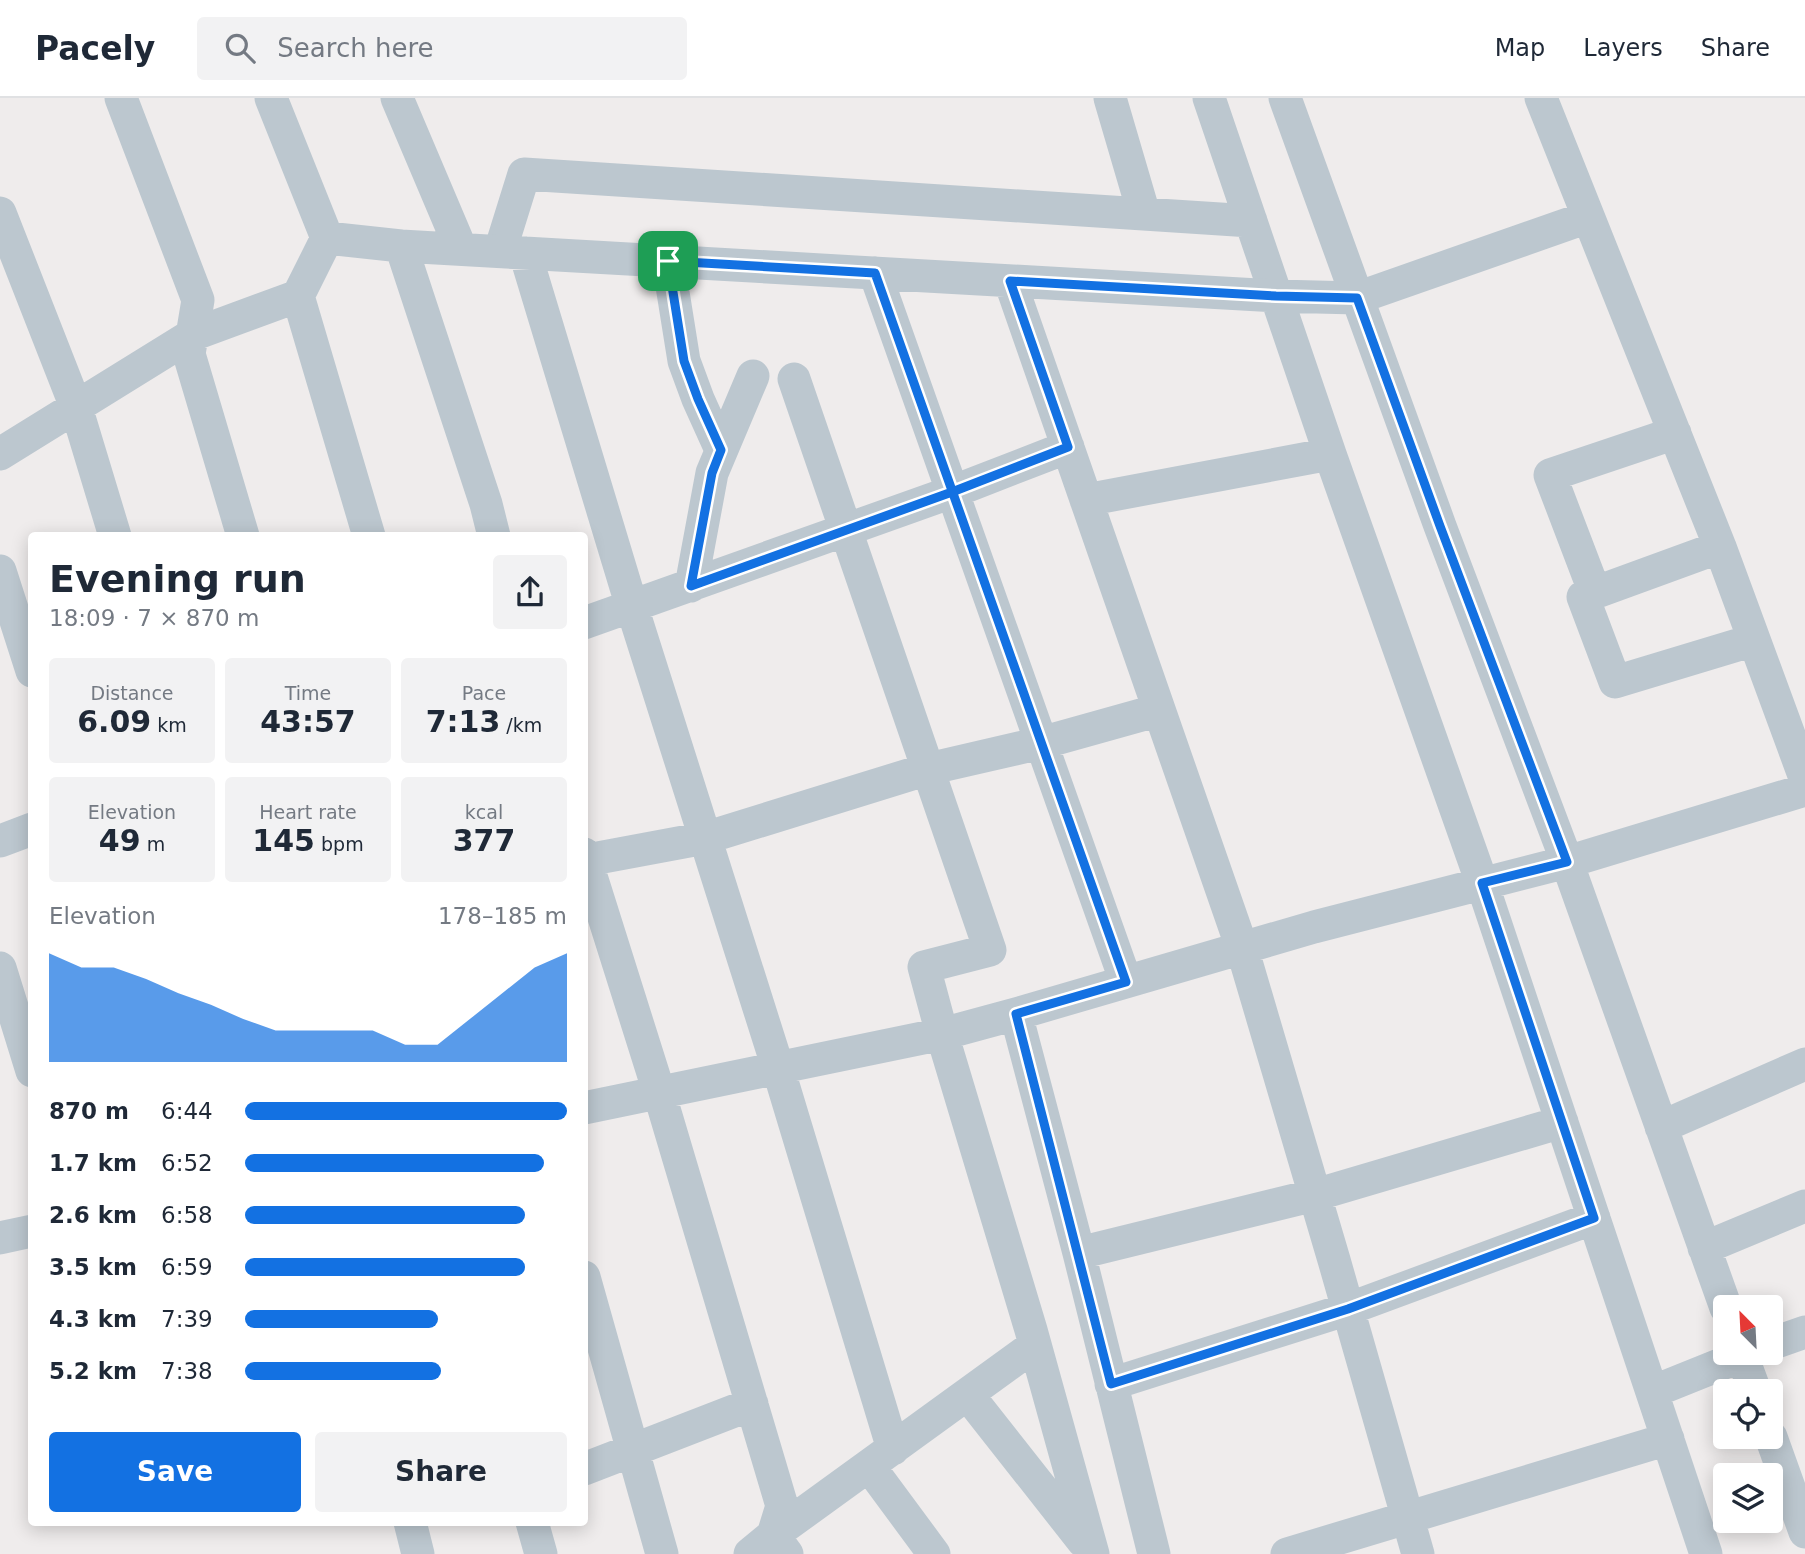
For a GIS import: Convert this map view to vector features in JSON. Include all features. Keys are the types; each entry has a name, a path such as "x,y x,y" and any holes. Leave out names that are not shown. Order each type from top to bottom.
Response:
{"street":[{"path":"121,98 198,300 189,354 242,532"},
{"path":"271,98 327,238 298,296 368,532"},
{"path":"397,98 461,249"},
{"path":"1110,98 1144,214"},
{"path":"1209,98 1482,883 1668,1439 1696,1552"},
{"path":"1285,98 1440,526 1567,862 1721,1295"},
{"path":"1541,98 1720,547 1805,778"},
{"path":"934,1554 881,1457 778,1068 632,607 513,252 524,174 1251,221"},
{"path":"0,213 76,407 114,532"},
{"path":"327,238 401,246 1276,296 1357,298 1588,217"},
{"path":"401,246 493,532"},
{"path":"668,261 684,361 721,450"},
{"path":"875,273 1126,982"},
{"path":"1010,281 1241,948 1418,1554"},
{"path":"0,454 192,335 298,296"},
{"path":"691,586 712,473 753,376"},
{"path":"794,379 990,950 924,967 1093,1554"},
{"path":"1595,593 1550,475 1675,433"},
{"path":"588,622 952,492 1068,447"},
{"path":"1086,500 1331,454"},
{"path":"1720,547 1583,597 1615,682 1754,640"},
{"path":"0,571 28,658"},
{"path":"588,857 705,838 928,769 1041,743 1159,710"},
{"path":"588,1107 942,1034 1314,927 1567,862 1805,790"},
{"path":"0,841 28,830"},
{"path":"588,863 782,1506 770,1548"},
{"path":"0,968 28,1058"},
{"path":"1016,1014 1079,1252 1154,1554"},
{"path":"1661,1127 1805,1064"},
{"path":"1079,1252 1315,1195 1562,1122"},
{"path":"1704,1248 1805,1206"},
{"path":"1111,1384 1348,1309 1594,1218"},
{"path":"0,1238 28,1232"},
{"path":"588,1291 662,1554"},
{"path":"1783,1340 1805,1332"},
{"path":"770,1548 881,1457 1035,1345"},
{"path":"1652,1392 1717,1365"},
{"path":"968,1395 1093,1554"},
{"path":"588,1468 752,1404"},
{"path":"1287,1554 1668,1439"},
{"path":"1775,1449 1805,1532"},
{"path":"411,1526 418,1554"},
{"path":"533,1526 541,1554"}],"route":[{"path":"668,261 684,361 721,450 712,473 691,586 952,492 1068,447 1010,281 1357,298 1567,862 1482,883 1594,1218 1348,1309 1111,1384 1016,1014 1126,982 952,492 875,273 668,261"}]}
